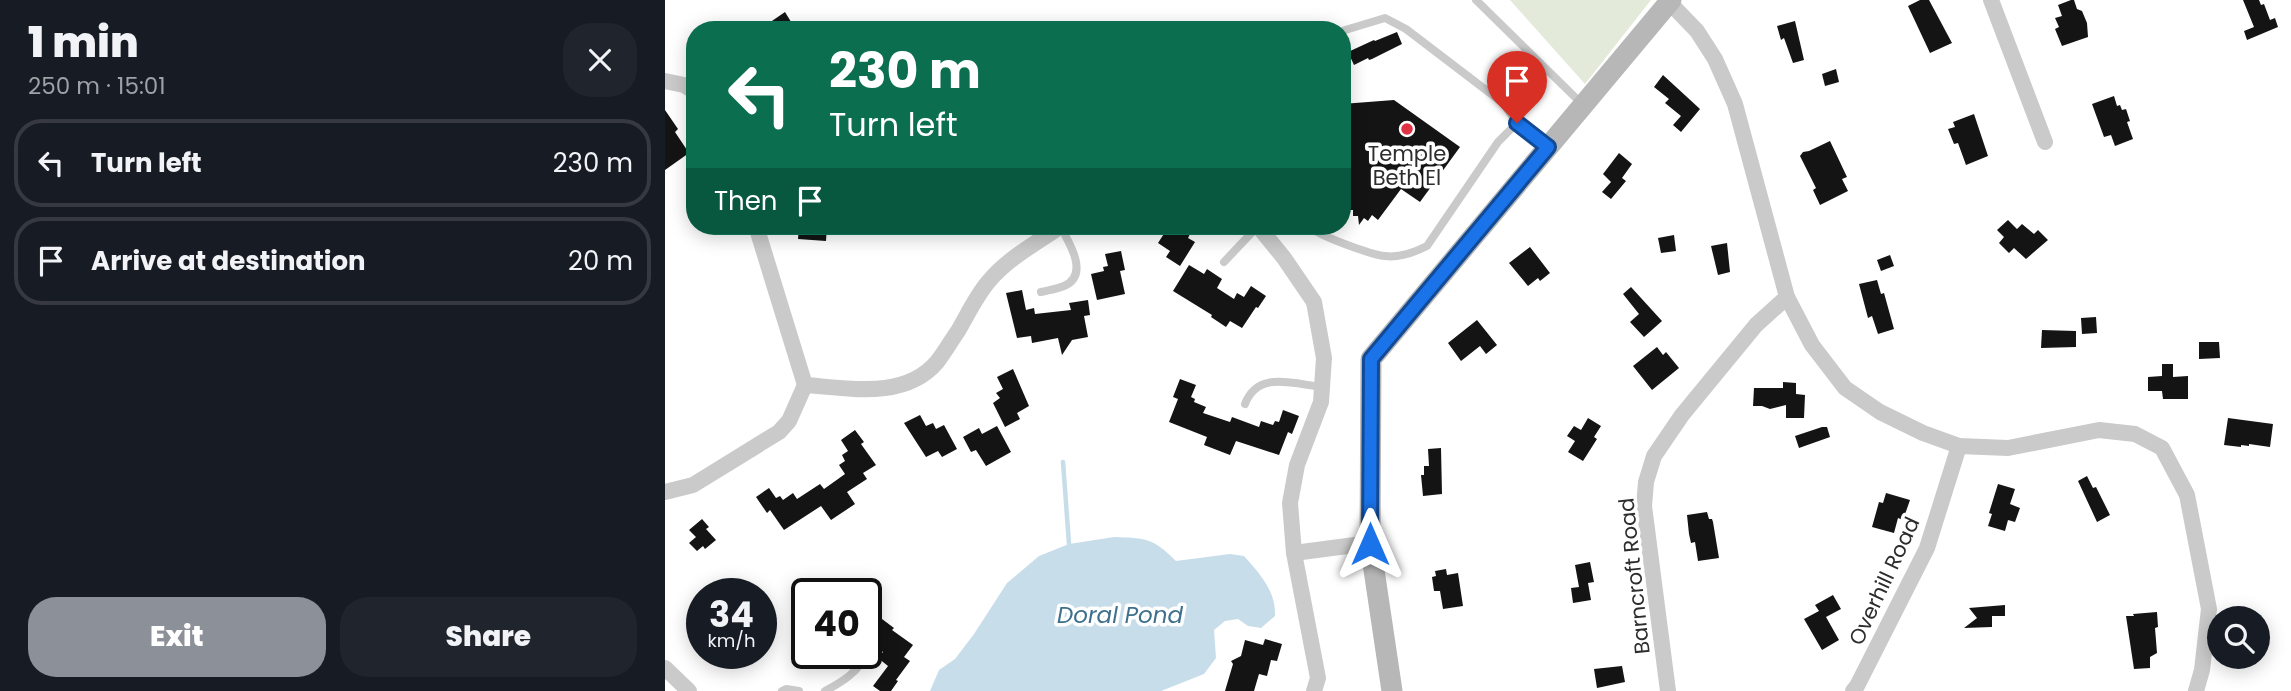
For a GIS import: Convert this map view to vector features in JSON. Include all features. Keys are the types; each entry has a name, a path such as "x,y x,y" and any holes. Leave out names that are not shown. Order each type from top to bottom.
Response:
{"street":[{"path":"1991,0 2045,142"},
{"path":"1392,691 1370,544 1371,359 1670,1 1697,31 1715,60 1735,104 1787,296 1812,345 1845,388 1880,412 1923,433 1959,446 2008,448 2099,430 2136,434 2162,448 2187,495 2209,609 2202,670 2196,691"},
{"path":"665,81 686,86"},
{"path":"665,492 693,485 779,432 789,421 805,385 759,235"},
{"path":"805,385 883,388 911,382 936,363 990,280 1002,268 1048,235"},
{"path":"1265,235 1314,302 1324,358 1321,402 1297,465 1290,503 1294,553 1318,678 1314,691"},
{"name":"Barncroft Road","path":"1668,691 1644,506 1646,482 1654,457 1682,415 1756,325 1787,296"},
{"name":"Overhill Road","path":"1853,691 1927,548 1959,446"},
{"path":"1294,553 1370,544"},
{"path":"665,668 689,691"}],"lane":[{"path":"1476,0 1583,105"},
{"path":"1351,28 1385,18 1406,29 1503,103 1517,123 1548,147"},
{"path":"1324,235 1386,257 1414,253 1427,246 1498,142 1517,123"},
{"path":"1041,292 1066,286 1072,280 1076,270 1076,257 1065,235"},
{"path":"1224,262 1250,235"},
{"path":"1245,404 1250,392 1267,382 1322,387"},
{"path":"825,691 842,682 856,669"},
{"path":"782,691 799,691"}],"green space":[{"path":"1510,0 1651,0 1585,84"}],"water":[{"name":"Doral Pond","path":"1114,537 1148,541 1176,561 1230,554 1244,556 1270,591 1275,616 1261,628 1248,626 1238,619 1225,621 1214,630 1216,658 1204,674 1161,691 930,691 939,670 955,659 1007,583 1039,556 1069,544"}],"building":[{"path":"1920,0 1929,0 1952,43 1930,53 1908,6"},
{"path":"2074,0 2077,9 2082,11 2087,23 2088,37 2062,46 2055,29 2059,27 2055,18 2062,16 2058,5"},
{"path":"2243,0 2259,0 2261,5 2264,4 2270,20 2275,18 2278,27 2247,40 2244,31 2254,27"},
{"path":"785,12 790,21 772,21"},
{"path":"1795,21 1804,60 1793,63 1777,26"},
{"path":"1397,32 1402,44 1354,65 1351,51"},
{"path":"1836,69 1839,82 1825,86 1822,74"},
{"path":"1663,75 1700,109 1681,132 1673,125 1681,116 1665,103 1669,99 1654,87"},
{"path":"2114,96 2117,106 2120,105 2122,110 2126,109 2133,139 2115,146 2111,135 2104,137 2092,104"},
{"path":"1394,100 1460,147 1420,202 1401,189 1378,220 1372,215 1368,221 1364,218 1359,225 1358,216 1353,216 1351,210 1351,103"},
{"path":"665,110 678,129 675,132 686,148 686,155 665,170"},
{"path":"1974,114 1988,156 1966,165 1958,143 1954,144 1948,129 1955,127 1953,122"},
{"path":"1830,141 1847,177 1842,179 1848,191 1820,205 1813,190 1816,188 1800,156 1803,152"},
{"path":"1619,153 1632,164 1622,178 1626,181 1611,199 1602,192 1611,182 1603,174"},
{"path":"2008,220 2017,229 2022,224 2034,234 2038,230 2048,240 2026,259 2014,248 2009,253 1999,243 2004,237 1997,230"},
{"path":"798,235 826,235 826,241 798,239"},
{"path":"1163,235 1190,235 1188,238 1195,242 1180,266 1166,257 1170,251 1158,243"},
{"path":"1674,235 1676,251 1661,253 1658,238"},
{"path":"1727,243 1730,272 1718,275 1711,246"},
{"path":"1530,247 1550,273 1528,286 1509,263"},
{"path":"1121,251 1125,270 1120,271 1125,294 1097,300 1091,274 1104,271 1103,267 1108,266 1105,254"},
{"path":"1890,255 1894,266 1881,271 1877,260"},
{"path":"1189,265 1204,274 1207,269 1222,279 1217,288 1234,299 1237,293 1244,297 1251,286 1266,296 1242,328 1230,321 1226,327 1173,291"},
{"path":"1877,280 1881,294 1884,293 1894,329 1878,334 1872,316 1868,318 1859,284"},
{"path":"1631,287 1662,321 1644,337 1630,322 1639,314 1623,294"},
{"path":"1022,290 1026,310 1034,308 1035,314 1071,310 1069,303 1088,300 1090,315 1084,316 1088,337 1072,340 1062,355 1058,338 1032,343 1031,336 1017,338 1006,293"},
{"path":"2096,317 2097,333 2082,334 2081,318"},
{"path":"1477,320 1497,345 1486,354 1480,346 1461,361 1448,343"},
{"path":"2042,330 2076,331 2076,347 2041,348"},
{"path":"2199,342 2219,342 2220,358 2199,359"},
{"path":"1657,347 1663,355 1666,352 1679,368 1652,390 1633,366"},
{"path":"2162,364 2173,364 2173,377 2188,376 2188,399 2163,399 2162,391 2148,391 2148,377 2162,376"},
{"path":"1013,369 1029,406 1017,413 1020,419 1005,427 993,403 1000,398 996,393 1003,389 997,377"},
{"path":"1180,379 1196,385 1191,397 1195,399 1194,402 1206,407 1203,413 1230,422 1232,417 1259,427 1261,421 1273,425 1275,421 1279,422 1283,410 1299,416 1292,434 1288,432 1279,455 1236,441 1230,455 1204,445 1207,437 1169,422 1178,399 1173,397"},
{"path":"1783,382 1796,383 1796,394 1805,395 1804,418 1786,418 1786,405 1770,409 1753,406 1754,388 1783,388"},
{"path":"920,415 926,426 933,423 936,429 944,425 957,449 942,457 938,451 926,457 904,423"},
{"path":"1588,418 1601,426 1594,437 1597,439 1583,461 1568,452 1575,441 1567,436 1574,426 1581,430"},
{"path":"2228,418 2273,424 2270,447 2224,445"},
{"path":"997,426 1011,452 986,466 976,450 971,452 963,437 979,428 982,434"},
{"path":"1827,427 1830,437 1799,448 1795,436"},
{"path":"855,430 876,465 863,473 867,479 847,492 855,504 831,520 821,506 784,530 770,510 767,513 756,497 769,488 776,498 780,496 783,500 793,493 797,499 820,484 824,489 845,474 839,465 845,461 842,455 848,451 841,440"},
{"path":"1441,448 1442,494 1423,496 1421,475 1424,475 1424,466 1429,466 1428,449"},
{"path":"2087,476 2093,488 2096,487 2110,515 2097,522 2078,481"},
{"path":"1998,484 2015,489 2010,504 2020,508 2015,522 2008,520 2005,531 1988,526"},
{"path":"1886,493 1910,500 1903,520 1898,518 1894,533 1872,527 1879,502 1883,503"},
{"path":"1707,512 1713,522 1719,558 1698,561 1695,542 1691,543 1687,515"},
{"path":"702,519 709,527 706,529 716,540 705,549 703,546 697,551 689,543 696,537 689,530"},
{"path":"1590,562 1594,582 1588,583 1591,600 1573,603 1571,588 1579,587 1575,565"},
{"path":"1446,569 1447,575 1458,573 1463,606 1443,609 1440,591 1434,591 1432,577 1436,576 1435,571"},
{"path":"1833,595 1841,609 1826,617 1839,640 1822,650 1804,619 1819,611 1815,605"},
{"path":"2005,605 2005,616 1992,616 1992,627 1964,628 1977,618 1969,608"},
{"path":"2157,612 2157,653 2150,657 2150,668 2134,669 2126,616"},
{"path":"882,619 913,645 904,657 910,661 891,691 880,691 873,686 888,666 882,661"},
{"path":"1265,639 1282,644 1277,661 1271,660 1267,676 1259,674 1254,691 1225,691 1233,664 1231,661 1241,656 1245,640 1263,645"},
{"path":"1622,666 1625,682 1597,688 1594,669"}],"waterway":[{"path":"1063,462 1069,544"}],"place":[{"name":"Temple Beth El","path":"1407,129"}],"route":[{"path":"1370,544 1371,359 1548,147 1517,123"}]}
